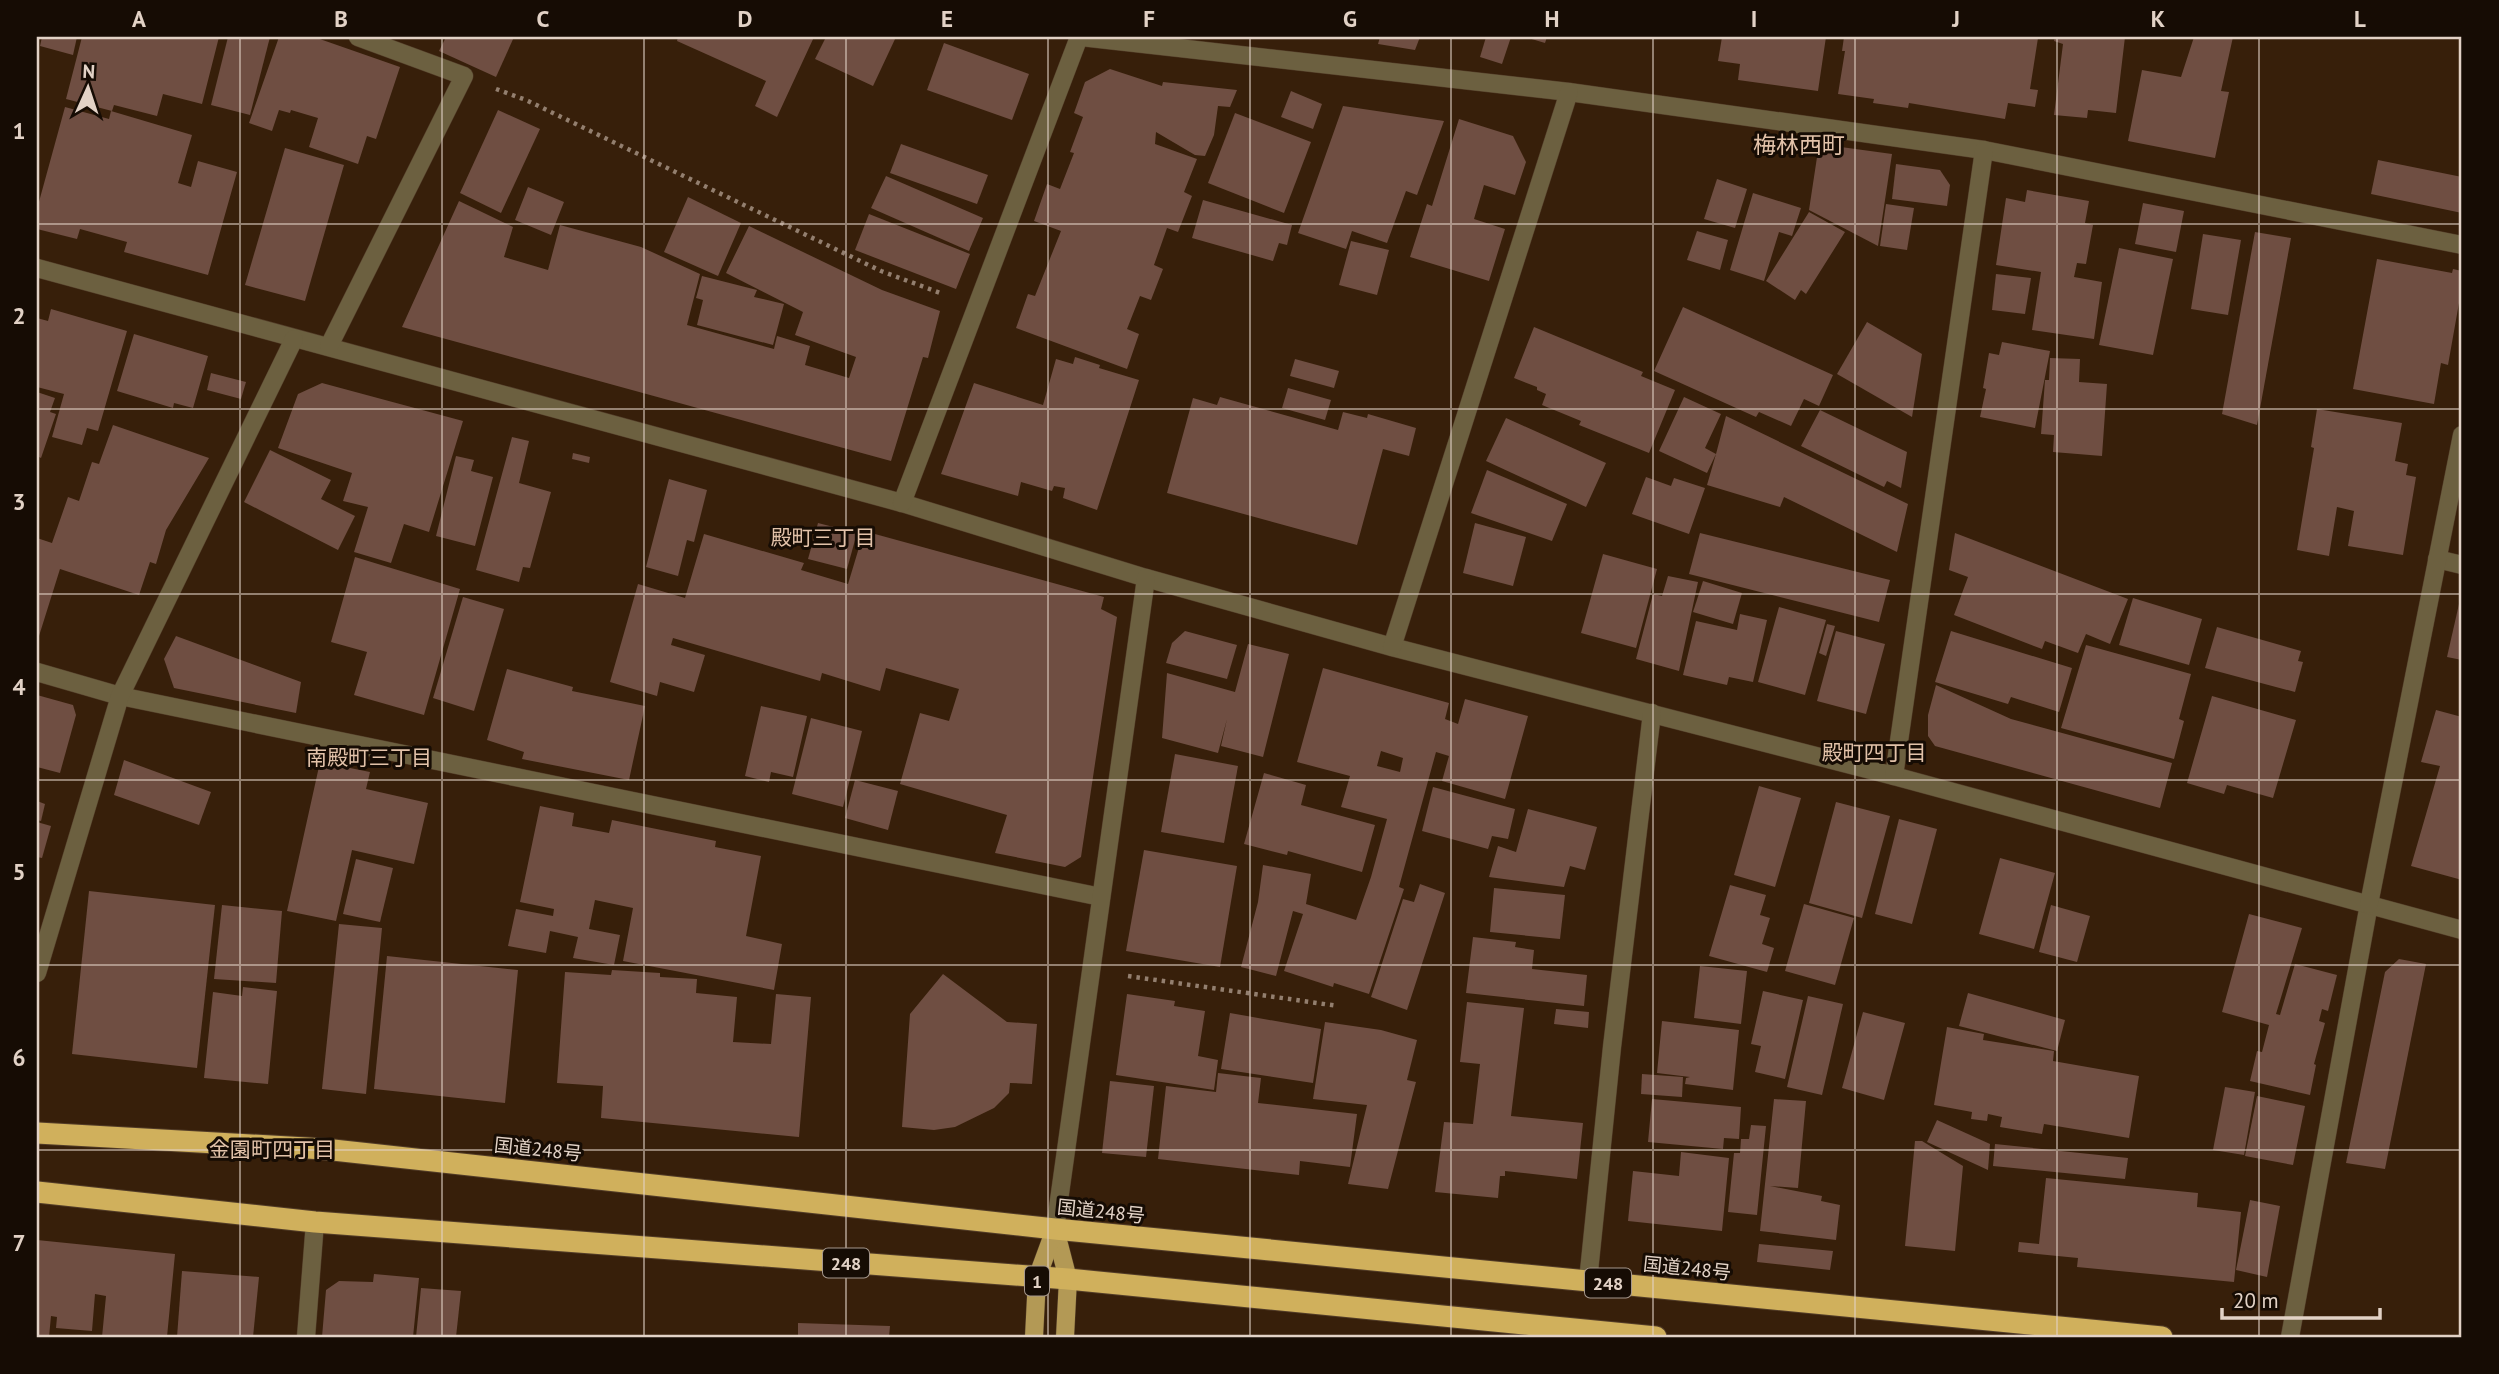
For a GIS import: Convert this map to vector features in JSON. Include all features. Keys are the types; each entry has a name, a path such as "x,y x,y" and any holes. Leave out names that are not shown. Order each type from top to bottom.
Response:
{"highway":[{"name":"国道248号","path":"37,1133 324,1149 1055,1229 2162,1337"},
{"name":"248","path":"37,1192 315,1222 1068,1279 1656,1337"}],"main road":[{"name":"1","path":"1034,1337 1037,1278 1055,1229"},
{"name":"1","path":"1055,1229 1068,1279 1065,1337"}],"street":[{"path":"329,346 464,76 358,37"},
{"path":"902,503 1080,37 1569,92 1984,150 2462,245"},
{"path":"1392,647 1569,92"},
{"path":"1894,776 1984,150"},
{"path":"37,268 902,503 1146,578 1392,647 1894,776 2462,930"},
{"path":"37,973 120,695 294,339"},
{"path":"2290,1337 2369,904 2437,559 2460,462 2462,435"},
{"path":"2437,559 2462,565"},
{"path":"1055,1229 1146,578"},
{"path":"37,672 120,695 1101,897"},
{"path":"1588,1281 1612,1047 1652,713"},
{"path":"306,1337 315,1222"}],"path":[{"path":"464,76 526,100 881,271 978,307"},
{"path":"1092,971 1338,1006"}],"building":[{"path":"42,37 77,37 73,55 40,46"},
{"path":"82,37 219,37 202,104 163,94 157,116 114,105 112,111 66,99"},
{"path":"228,37 270,37 250,115 211,105"},
{"path":"279,37 314,37 400,67 376,139 367,136 358,164 309,147 318,118 291,110 290,113 279,110 272,131 249,123"},
{"path":"446,37 514,37 496,77 439,51"},
{"path":"678,37 814,37 777,117 755,106 766,81 677,41"},
{"path":"826,37 896,37 873,86 815,59"},
{"path":"1380,37 1420,37 1415,50 1378,44"},
{"path":"1486,37 1511,37 1502,64 1480,57"},
{"path":"1525,37 1547,37 1545,43"},
{"path":"1722,37 1826,37 1818,91 1738,80 1740,64 1718,61"},
{"path":"1844,37 2038,38 2030,89 2038,90 2035,107 2008,103 2005,119 1909,103 1908,108 1873,103 1874,99 1838,94 1845,51 1842,51"},
{"path":"2055,37 2125,37 2116,113 2088,110 2087,118 2054,115 2063,44 2054,41"},
{"path":"2194,37 2233,37 2221,91 2229,92 2215,158 2128,141 2142,70 2181,77"},
{"path":"944,43 1029,74 1012,120 927,90"},
{"path":"1110,69 1162,86 1163,82 1237,90 1230,107 1218,106 1214,135 1205,156 1195,155 1156,132 1155,144 1197,159 1184,192 1192,196 1178,232 1167,228 1154,265 1163,269 1151,300 1140,296 1127,329 1139,334 1127,369 1016,328 1028,294 1035,296 1061,231 1034,221 1047,184 1060,189 1074,153 1070,152 1083,117 1074,113 1085,82"},
{"path":"1291,91 1322,104 1313,129 1281,117"},
{"path":"1343,106 1444,121 1417,195 1406,191 1387,243 1352,231 1346,249 1298,233"},
{"path":"65,107 109,119 111,111 192,135 178,183 191,187 198,161 237,172 208,275 124,252 127,242 80,229 77,239 37,229 37,209"},
{"path":"498,110 540,129 501,213 460,193"},
{"path":"1235,113 1311,142 1284,213 1208,183"},
{"path":"1459,119 1513,136 1526,162 1515,195 1484,185 1474,219 1505,229 1489,281 1410,257 1427,204 1432,206"},
{"path":"901,144 988,175 977,204 890,173"},
{"path":"1819,144 1892,154 1878,246 1809,210"},
{"path":"285,148 344,165 305,301 245,285"},
{"path":"2378,160 2462,177 2462,213 2371,194"},
{"path":"1896,164 1940,170 1950,185 1947,206 1892,199"},
{"path":"886,176 983,218 969,251 871,208"},
{"path":"1717,179 1747,189 1735,228 1704,219"},
{"path":"528,187 564,202 551,235 515,220"},
{"path":"2027,190 2089,201 2085,223 2093,225 2086,264 2077,263 2074,277 2102,282 2094,339 2032,330 2041,272 1996,265 2006,198 2025,202"},
{"path":"1753,193 1801,208 1792,236 1779,232 1764,281 1730,270"},
{"path":"688,197 741,223 718,276 664,252"},
{"path":"1203,200 1292,225 1287,245 1279,243 1273,261 1192,238"},
{"path":"459,201 513,227 504,257 548,270 560,225 641,247 700,274 687,325 774,349 777,336 810,346 805,365 849,378 856,357 795,335 803,312 726,273 749,226 882,290 940,311 928,358 923,357 891,461 402,327"},
{"path":"2143,203 2184,211 2176,252 2135,244"},
{"path":"1886,204 1914,208 1907,250 1880,246"},
{"path":"1809,212 1845,232 1806,294 1801,290 1795,300 1766,281"},
{"path":"869,214 970,254 956,289 855,250"},
{"path":"1697,231 1728,240 1720,270 1687,260"},
{"path":"2255,232 2291,238 2257,425 2222,414"},
{"path":"2203,234 2241,240 2228,315 2191,309"},
{"path":"1351,241 1389,250 1377,295 1339,285"},
{"path":"2119,248 2173,259 2153,355 2099,345"},
{"path":"2377,259 2452,273 2453,269 2462,271 2462,286 2448,365 2441,363 2434,404 2353,389"},
{"path":"1996,274 2031,278 2025,314 1992,310"},
{"path":"702,276 757,290 754,297 784,304 773,345 697,325 703,300 696,298"},
{"path":"1683,307 1833,375 1819,406 1804,399 1791,426 1759,412 1756,417 1654,371"},
{"path":"51,309 127,331 98,431 87,428 82,445 52,437 64,394 37,387 37,318 48,321"},
{"path":"1867,322 1922,354 1912,417 1837,374"},
{"path":"1534,327 1643,372 1641,376 1675,390 1649,453 1579,425 1581,421 1542,405 1546,394 1537,390 1537,387 1514,378"},
{"path":"134,334 208,356 193,408 174,403 173,408 117,391"},
{"path":"2002,342 2050,351 2035,428 1980,417 1989,353 1999,355"},
{"path":"1075,357 1100,365 1099,368 1139,380 1097,510 1063,498 1065,488 1054,486 1052,491 1021,482 1018,496 941,474 974,383 1043,405 1056,359 1073,364"},
{"path":"2050,358 2080,359 2079,382 2107,384 2102,456 2053,452 2054,435 2041,434 2045,380 2049,380"},
{"path":"1295,359 1339,371 1334,388 1290,376"},
{"path":"211,373 246,382 241,399 207,390"},
{"path":"322,383 463,421 429,532 404,524 391,563 354,552 368,507 343,501 352,473 278,448 298,394"},
{"path":"1288,388 1331,400 1325,420 1282,408"},
{"path":"37,392 55,398 50,412 56,414 41,458 37,456"},
{"path":"1220,397 1338,430 1343,412 1367,418 1368,414 1416,428 1409,456 1383,449 1357,545 1167,493 1193,398 1217,405"},
{"path":"1684,397 1721,414 1705,448 1716,454 1707,473 1659,451"},
{"path":"2317,409 2402,423 2395,461 2408,464 2406,475 2416,477 2403,555 2348,546 2354,511 2337,507 2329,556 2297,550 2314,448 2311,447"},
{"path":"1820,410 1907,452 1901,488 1887,481 1884,487 1801,446"},
{"path":"1726,416 1908,504 1897,552 1784,497 1780,507 1707,485"},
{"path":"1506,418 1606,463 1586,507 1486,461"},
{"path":"113,425 209,458 166,530 156,564 150,562 139,595 60,569 39,636 37,538 52,543 68,497 79,501 92,462 99,464"},
{"path":"512,437 529,441 519,483 551,492 530,568 523,567 519,582 476,570"},
{"path":"270,450 331,480 321,499 355,516 338,550 244,502"},
{"path":"573,453 590,457 589,463 572,459"},
{"path":"456,456 474,460 471,471 493,477 475,546 436,536"},
{"path":"1487,470 1567,504 1552,541 1471,513"},
{"path":"1646,477 1671,486 1674,478 1705,488 1689,534 1632,514"},
{"path":"669,479 707,490 694,542 687,540 678,576 646,567"},
{"path":"818,523 857,533 847,569 808,559"},
{"path":"1475,523 1526,537 1513,586 1463,573"},
{"path":"864,531 1104,597 1101,609 1117,617 1081,857 1065,867 995,853 1007,815 900,784 920,713 949,721 959,689 886,668 880,691 822,673 820,681 673,638 671,645 705,655 694,692 660,682 657,696 610,682 638,584 685,598 704,534 804,563 801,570 848,584"},
{"path":"1700,533 1890,580 1879,622 1689,574"},
{"path":"1955,533 2128,599 2110,644 2086,634 2078,653 2045,641 2042,649 1954,615 1968,577 1949,570"},
{"path":"1603,554 1657,569 1636,648 1581,633"},
{"path":"355,557 460,589 424,715 354,695 367,652 331,642"},
{"path":"1668,576 1698,582 1679,671 1636,659 1653,594 1662,596"},
{"path":"1703,581 1742,593 1733,624 1693,612"},
{"path":"463,597 504,609 474,711 433,698"},
{"path":"2133,598 2202,619 2189,665 2119,645"},
{"path":"2459,604 2462,605 2462,660 2447,657"},
{"path":"1779,607 1826,620 1805,695 1758,682"},
{"path":"1740,614 1767,620 1753,682 1729,677 1727,685 1683,675 1696,621 1737,630"},
{"path":"1827,624 1835,626 1826,656 1819,653"},
{"path":"2217,627 2301,651 2298,661 2303,662 2295,692 2205,668"},
{"path":"1185,631 1237,645 1227,679 1166,663 1172,643"},
{"path":"1836,631 1885,644 1866,714 1817,701"},
{"path":"1951,631 2072,668 2059,712 2011,697 2008,704 1935,682"},
{"path":"176,636 301,682 296,713 174,688 164,659"},
{"path":"1248,644 1289,654 1263,757 1221,746 1227,719 1218,753 1162,738 1167,673 1235,692"},
{"path":"2086,645 2191,674 2179,719 2184,721 2174,759 2061,728"},
{"path":"1323,668 1449,703 1445,719 1458,724 1465,699 1528,716 1505,799 1442,781 1449,756 1436,752 1399,887 1404,889 1369,994 1334,983 1333,987 1284,971 1303,914 1293,911 1276,976 1241,967 1258,902 1263,865 1311,874 1306,904 1356,920 1387,819 1341,807 1350,776 1297,762","holes":["1381,751 1403,758 1400,772 1377,766"]},
{"path":"507,669 573,687 572,691 645,706 629,780 522,759 524,752 487,740"},
{"path":"1936,685 2011,719 2172,763 2160,808 1935,746 1928,736 1928,715"},
{"path":"37,695 73,705 76,715 60,773 37,767"},
{"path":"2212,696 2296,720 2273,798 2227,785 2224,794 2187,783"},
{"path":"761,706 807,716 793,777 771,772 769,782 745,776"},
{"path":"2436,710 2462,717 2462,880 2411,866 2440,766 2421,762"},
{"path":"811,718 862,731 843,807 792,794"},
{"path":"1175,754 1238,766 1224,843 1161,832"},
{"path":"124,760 211,792 199,825 114,795"},
{"path":"320,762 370,772 366,789 428,803 414,864 352,850 336,921 287,911"},
{"path":"1264,773 1306,785 1301,805 1375,825 1362,872 1288,851 1287,855 1244,844"},
{"path":"855,780 898,791 888,830 845,818"},
{"path":"1759,786 1801,798 1775,887 1734,875"},
{"path":"1433,787 1515,809 1508,839 1492,836 1488,849 1422,831"},
{"path":"37,801 45,804 41,821 37,820"},
{"path":"1836,802 1890,816 1862,918 1809,903"},
{"path":"540,806 574,813 572,826 609,833 612,820 716,841 715,847 761,856 746,936 782,944 774,990 623,961 633,908 595,900 589,929 620,935 614,965 573,958 578,937 550,931 546,953 508,946 516,909 553,916 554,909 520,902"},
{"path":"1528,809 1597,827 1585,870 1570,866 1564,887 1489,877 1498,846 1516,852"},
{"path":"1899,819 1937,829 1912,924 1875,914"},
{"path":"37,822 51,826 42,858 37,857"},
{"path":"1144,850 1237,866 1220,967 1126,951"},
{"path":"2000,858 2055,873 2034,949 1979,934"},
{"path":"356,859 393,868 380,922 343,914"},
{"path":"1420,884 1445,893 1407,1010 1371,997 1403,899 1414,902"},
{"path":"1730,885 1766,895 1760,915 1770,918 1762,944 1774,948 1767,972 1709,956"},
{"path":"1494,888 1565,895 1560,939 1490,932"},
{"path":"89,891 215,905 197,1068 72,1054"},
{"path":"1804,904 1854,918 1835,985 1785,971"},
{"path":"222,905 282,911 276,983 214,979"},
{"path":"2051,905 2090,916 2077,962 2039,952"},
{"path":"2249,914 2302,928 2276,1014 2280,1015 2295,964 2337,975 2328,1011 2322,1009 2319,1021 2325,1023 2314,1064 2316,1065 2310,1095 2250,1081 2257,1051 2262,1052 2269,1025 2222,1012"},
{"path":"339,924 382,928 366,1094 322,1089"},
{"path":"1473,937 1516,942 1515,947 1534,950 1532,969 1587,975 1584,1006 1466,993"},
{"path":"387,956 518,970 505,1103 374,1089"},
{"path":"2399,959 2426,964 2385,1169 2346,1163 2385,972"},
{"path":"1700,966 1747,971 1741,1024 1694,1018"},
{"path":"612,970 697,979 696,993 737,997 733,1042 771,1044 776,994 811,997 799,1137 601,1118 603,1086 557,1083 565,972 611,975"},
{"path":"943,974 1007,1022 1037,1024 1032,1084 1010,1083 1009,1093 994,1108 955,1127 934,1130 902,1127 910,1014"},
{"path":"243,987 277,991 268,1084 204,1078 213,992 242,996"},
{"path":"1763,991 1803,1000 1785,1079 1755,1072 1761,1046 1751,1044"},
{"path":"1968,993 2065,1020 2057,1051 1959,1026"},
{"path":"1127,994 1175,1001 1174,1006 1205,1011 1198,1056 1218,1060 1214,1090 1116,1075"},
{"path":"1808,996 1843,1004 1822,1095 1787,1087"},
{"path":"1467,1002 1524,1008 1511,1116 1583,1123 1577,1179 1505,1171 1505,1176 1500,1176 1498,1198 1435,1192 1444,1122 1473,1124 1480,1064 1460,1062"},
{"path":"1556,1009 1589,1012 1588,1028 1554,1024"},
{"path":"1863,1012 1905,1023 1884,1100 1842,1088"},
{"path":"1230,1013 1321,1029 1313,1083 1221,1069"},
{"path":"1662,1021 1739,1030 1733,1090 1685,1084 1686,1078 1690,1077 1657,1073"},
{"path":"1325,1022 1381,1030 1417,1040 1407,1080 1416,1082 1388,1189 1348,1184 1367,1105 1313,1099"},
{"path":"1947,1027 1984,1034 1983,1040 2054,1051 2053,1061 2139,1076 2129,1138 2044,1124 2042,1134 2000,1127 2002,1117 1988,1114 1987,1121 1971,1119 1972,1112 1934,1105"},
{"path":"1218,1073 1261,1078 1258,1103 1357,1114 1350,1167 1300,1161 1299,1175 1158,1159 1166,1086 1216,1092"},
{"path":"1642,1074 1683,1077 1682,1097 1641,1094"},
{"path":"1110,1081 1154,1086 1146,1157 1102,1153"},
{"path":"2225,1087 2255,1092 2244,1155 2213,1150"},
{"path":"2257,1096 2305,1106 2293,1165 2245,1156"},
{"path":"1652,1099 1741,1107 1739,1139 1724,1138 1723,1149 1648,1142"},
{"path":"1774,1099 1806,1101 1798,1188 1770,1186 1822,1196 1821,1201 1840,1205 1836,1240 1760,1231"},
{"path":"1937,1120 1990,1144 1988,1170 1927,1142"},
{"path":"1751,1125 1766,1126 1757,1215 1728,1212 1734,1153 1740,1153 1741,1139 1749,1139"},
{"path":"1915,1141 1922,1141 1963,1166 1955,1251 1905,1246"},
{"path":"1995,1144 2128,1158 2125,1179 1993,1166"},
{"path":"1681,1152 1729,1158 1722,1231 1628,1221 1633,1171 1679,1176"},
{"path":"2046,1178 2198,1193 2197,1207 2241,1212 2234,1282 2077,1267 2078,1258 2018,1252 2019,1242 2039,1244"},
{"path":"2250,1200 2280,1206 2267,1277 2236,1270"},
{"path":"37,1240 175,1254 167,1337 102,1337 106,1296 95,1294 92,1331 56,1328 57,1317 51,1316 49,1337 37,1337"},
{"path":"1759,1244 1833,1251 1830,1270 1757,1262"},
{"path":"182,1271 259,1277 253,1337 177,1337"},
{"path":"374,1274 419,1278 413,1337 322,1337 326,1290 339,1281 373,1282"},
{"path":"421,1288 461,1291 456,1337 416,1337"},
{"path":"798,1323 890,1326 889,1337 798,1337"}],"district":[{"name":"梅林西町","path":"1799,144"},
{"name":"殿町三丁目","path":"823,537"},
{"name":"殿町四丁目","path":"1874,752"},
{"name":"南殿町三丁目","path":"369,757"},
{"name":"金園町四丁目","path":"272,1149"}]}
